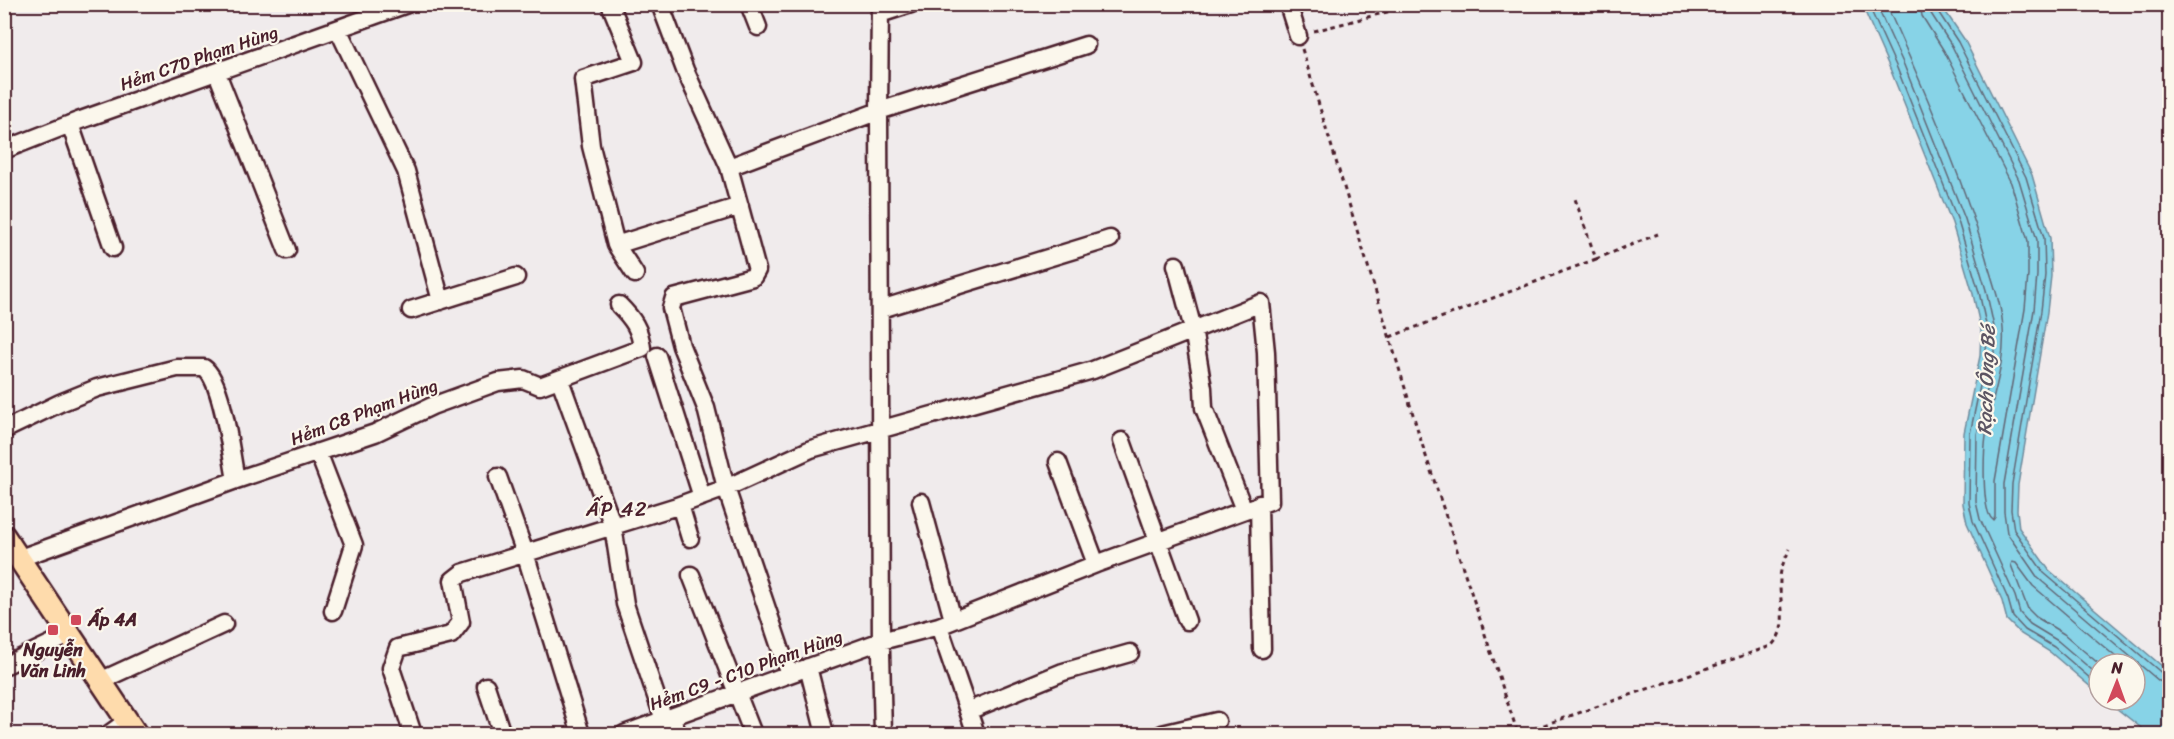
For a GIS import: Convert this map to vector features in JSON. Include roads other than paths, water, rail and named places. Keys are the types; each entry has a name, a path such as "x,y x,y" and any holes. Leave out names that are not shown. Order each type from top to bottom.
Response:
{"main road":[{"path":"4,536 132,728"}],"street":[{"name":"Hẻm C7D Phạm Hùng","path":"4,150 70,124 406,4"},
{"path":"610,4 634,62 583,79 591,146 616,245 635,274"},
{"path":"660,4 685,70 729,166 755,256 756,273 753,277 674,298 671,308 681,346 706,408 726,488 789,675"},
{"path":"748,4 758,27"},
{"path":"883,735 880,9 911,4"},
{"path":"1288,4 1298,36"},
{"path":"338,29 406,171 441,300"},
{"path":"729,166 879,111 1086,45"},
{"path":"217,73 287,250"},
{"path":"70,124 113,248"},
{"path":"616,245 740,206"},
{"path":"881,309 1110,239"},
{"path":"1176,265 1193,329 1203,388 1203,408 1258,505"},
{"path":"411,310 516,277"},
{"path":"413,735 391,668 398,648 451,635 461,622 453,580 462,573 680,505 726,488 811,449 1093,370 1261,303 1266,352 1258,505 1262,649"},
{"name":"Hẻm C8 Phạm Hùng","path":"20,558 236,480 375,433 432,406 498,382 523,379 540,386 560,381 642,348 638,328 632,318 619,306"},
{"path":"657,356 702,497"},
{"path":"4,430 97,388 177,368 204,368 212,376 219,391 236,480"},
{"path":"560,381 613,526 625,604 668,719 678,735"},
{"path":"1122,441 1187,621"},
{"path":"318,452 354,544 333,610"},
{"path":"1058,462 1096,564"},
{"path":"498,477 525,553 581,735"},
{"path":"921,502 946,623 976,735"},
{"path":"680,505 690,538"},
{"name":"Hẻm C9 - C10 Phạm Hùng","path":"624,735 881,641 946,623 1096,564 1159,543 1258,505"},
{"path":"691,574 753,735"},
{"path":"100,681 224,624"},
{"path":"4,666 69,635"},
{"path":"968,711 1063,672 1130,653"},
{"path":"808,667 825,735"},
{"path":"486,686 502,735"},
{"path":"1162,735 1217,720"},
{"path":"109,735 132,728"}],"water":[{"name":"Rạch Ông Bé","path":"1862,5 1941,5 1964,39 2032,175 2050,238 2051,276 2018,485 2019,528 2049,570 2145,652 2087,652 2087,684 2050,652 2021,634 2007,620 2002,601 1967,523 1963,504 1964,433 1980,356 1981,330 1952,223"},
{"path":"2147,653 2169,672 2169,734 2149,734 2121,712 2147,712"}],"place":[{"name":"Ấp 4A","path":"76,620"},
{"name":"Nguyễn Văn Linh","path":"53,630"}],"district":[{"name":"ẤP 42","path":"617,509"}]}
